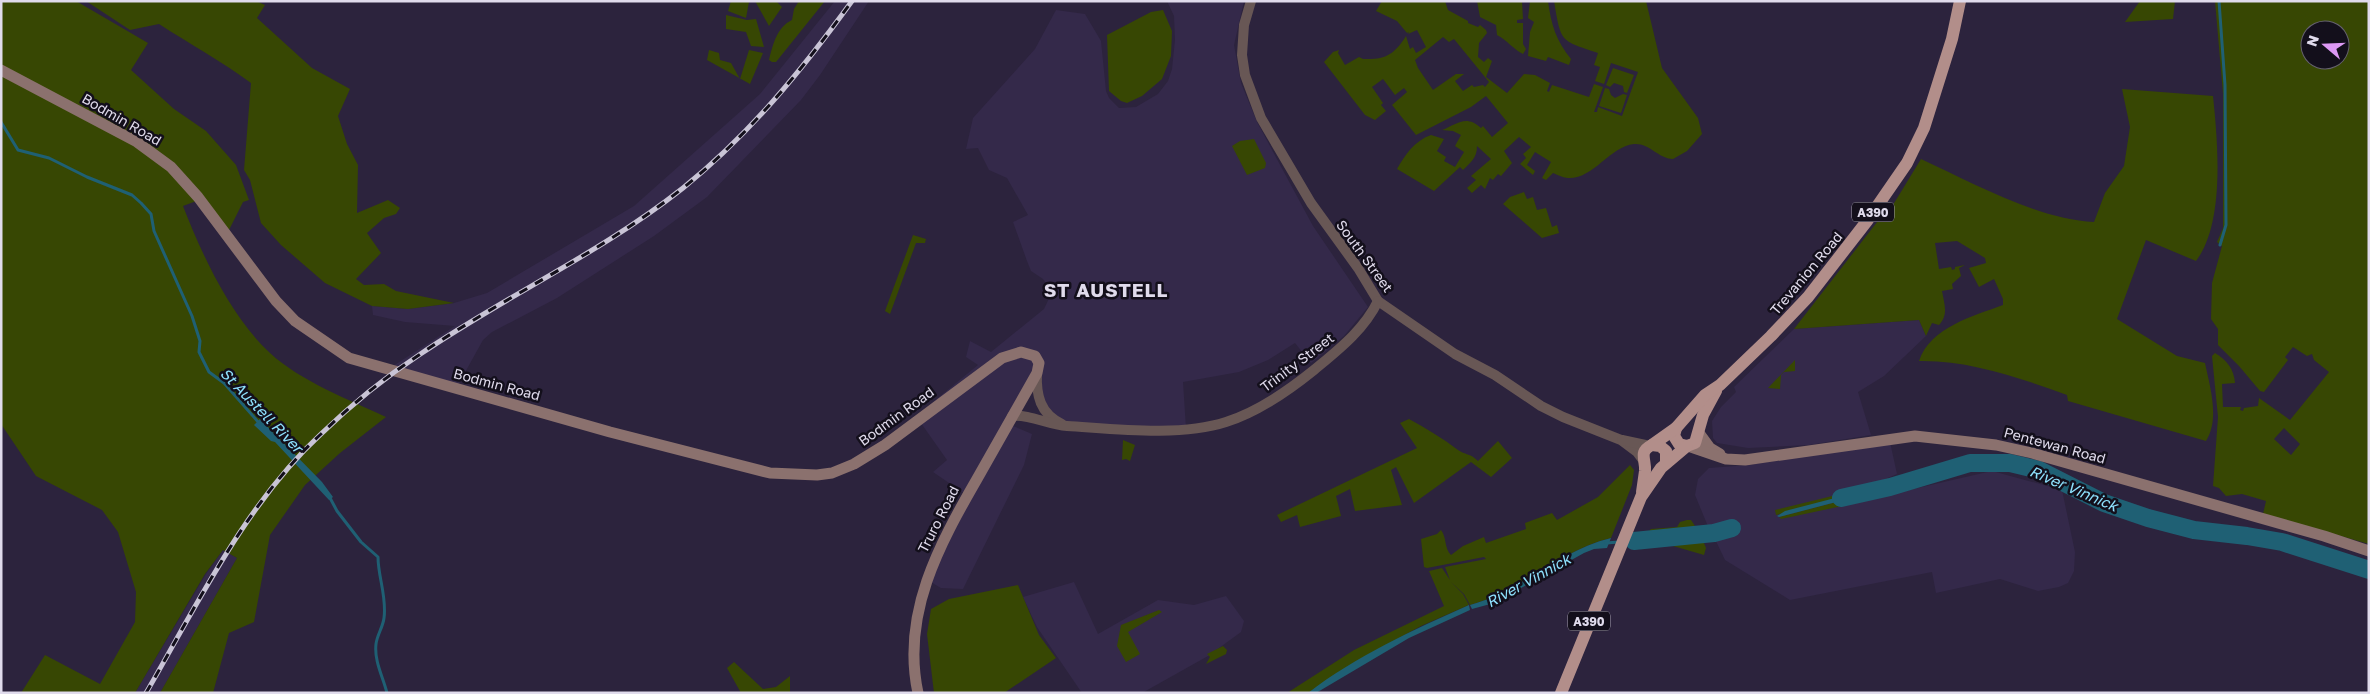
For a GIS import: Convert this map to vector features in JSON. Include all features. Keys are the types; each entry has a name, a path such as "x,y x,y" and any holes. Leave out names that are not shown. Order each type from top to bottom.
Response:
{"highway":[{"name":"Trevanion Road","path":"1720,384 1771,336 1808,297 1841,257 1907,163 1924,128 1936,96 1960,1"},
{"name":"A390","path":"1651,445 1678,426 1705,395 1720,384"},
{"name":"A390","path":"1698,432 1708,404 1720,384"},
{"path":"1689,422 1698,432 1695,443 1687,446 1676,440 1678,426 1689,422"},
{"path":"1651,445 1660,446 1666,451 1663,465 1652,469 1644,462 1643,454 1651,445"},
{"name":"A390","path":"1561,692 1641,497 1663,465 1687,446"},
{"name":"A390","path":"1641,497 1644,462"}],"main road":[{"name":"Bodmin Road","path":"1,70 137,142 171,167 198,197 273,297 295,321 349,358 366,364 610,432 770,473 790,476 832,473 854,464 885,445 1007,356 1021,352 1035,356 1039,363 1037,373"},
{"name":"Truro Road","path":"918,693 914,674 914,637 922,591 942,542 1037,373"},
{"path":"1698,432 1710,448 1726,459"},
{"name":"Pentewan Road","path":"1687,446 1726,459 1745,460 1915,436 1996,445 2032,453 2257,516 2369,551"}],"street":[{"name":"South Street","path":"1251,1 1244,25 1242,55 1245,76 1261,118 1311,203 1358,268 1378,301 1455,354 1494,375 1541,406 1563,417 1622,440 1637,452 1644,462"},
{"name":"Trinity Street","path":"1012,416 1020,415 1050,424 1068,426 1183,430 1210,426 1239,417 1278,396 1354,336 1373,312 1378,301"},
{"path":"1037,373 1038,400 1056,421 1068,426"},
{"name":"South Street","path":"1622,440 1633,440 1651,445"}],"shaded area":[{"path":"835,1 869,1 820,75 801,100 707,197 654,236 557,298 492,332 483,340 458,385 393,366 455,326 405,322 373,315 372,306 408,309 454,303 487,293 634,206 760,94"},
{"path":"1167,1 1244,1 1234,45 1241,83 1257,122 1313,226 1368,307 1344,336 1311,363 1295,343 1268,360 1239,372 1183,382 1186,428 1067,423 1052,415 1042,397 1041,377 1006,423 1032,434 1024,465 963,589 941,588 929,581 971,498 933,472 947,460 916,416 978,365 966,357 970,341 991,352 1044,309 1052,292 1043,279 1031,271 1027,261 1013,222 1028,215 1007,178 989,170 978,148 966,149 973,118 1035,49 1056,10 1085,14 1101,41 1106,91 1109,98 1119,108 1136,107 1158,94 1168,81 1172,69 1175,40 1174,16"},
{"path":"1919,320 1926,336 1884,376 1858,392 1871,435 1809,445 1748,448 1717,443 1713,438 1712,421 1721,407 1736,392 1734,387 1794,329"},
{"path":"1890,442 1897,474 1883,480 1887,495 1992,471 2062,490 2075,552 2074,571 2068,583 2059,587 2038,591 2000,579 1936,593 1932,572 1790,600 1725,560 1712,536 1695,495 1698,479 1709,468 1749,465"},
{"path":"223,550 237,558 160,693 135,693 206,574"},
{"path":"1074,582 1098,634 1158,600 1194,605 1226,596 1244,621 1241,632 1208,656 1142,693 1082,693 1037,627 1023,597"}],"green space":[{"path":"1,1 76,1 148,43 131,70 174,109 206,131 236,165 249,200 243,202 226,236 199,200 183,206 199,245 230,304 256,338 282,363 310,381 386,417 340,453 305,485 270,535 254,622 229,633 213,693 160,693 237,558 223,550 205,574 135,693 21,693 45,655 100,684 135,622 136,592 118,532 102,510 36,476 1,424"},
{"path":"86,1 256,1 265,5 257,18 312,68 350,89 338,116 347,144 358,165 357,213 388,200 400,208 396,214 384,218 367,233 381,253 356,279 364,285 384,284 396,291 454,303 408,309 372,306 325,283 281,245 261,223 250,180 244,170 251,83 159,24 130,30"},
{"path":"731,1 749,2 746,18 728,11"},
{"path":"755,1 776,1 782,7 769,26"},
{"path":"799,1 825,1 776,62 772,62 769,60 776,37 783,27 792,20 794,9"},
{"path":"1382,1 1445,1 1448,10 1468,21 1468,23 1478,27 1480,25 1486,30 1487,33 1479,43 1478,57 1484,62 1488,58 1492,61 1486,77 1507,93 1524,74 1535,75 1550,83 1547,91 1549,92 1552,85 1589,97 1594,84 1603,87 1594,112 1597,112 1598,107 1622,116 1638,72 1611,63 1604,84 1595,81 1600,67 1594,65 1598,53 1569,42 1564,38 1558,25 1554,1 1646,1 1662,68 1698,118 1702,134 1687,151 1673,159 1662,156 1640,144 1634,144 1625,146 1617,151 1586,174 1568,178 1553,173 1546,180 1542,178 1551,162 1535,152 1527,165 1535,171 1533,175 1520,164 1526,158 1523,154 1531,147 1519,137 1504,151 1512,163 1501,176 1498,174 1493,180 1490,178 1485,189 1481,185 1472,193 1467,188 1476,180 1471,176 1491,159 1477,146 1475,157 1469,165 1463,170 1460,167 1434,191 1397,169 1415,145 1431,135 1444,139 1437,151 1446,157 1444,161 1455,167 1464,152 1455,146 1461,135 1453,131 1442,130 1466,121 1476,124 1481,128 1483,126 1492,137 1508,123 1486,96 1471,107 1416,135 1392,105 1407,92 1404,88 1395,95 1383,79 1372,87 1386,111 1375,120 1365,115 1324,62 1333,52 1339,50 1338,53 1345,65 1359,57 1363,59 1377,59 1393,52 1406,36 1410,49 1413,47 1416,53 1426,47 1417,30 1408,34 1409,32 1407,33 1397,21 1376,11","holes":["1443,37 1449,42 1454,39 1489,82 1485,87 1483,85 1474,87 1472,85 1463,91 1455,81 1464,74 1456,74 1433,90 1418,68 1415,60"]},
{"path":"1477,1 1522,1 1523,19 1517,20 1517,23 1523,23 1523,44 1526,49 1523,54 1497,35 1496,25 1480,17"},
{"path":"1530,1 1548,1 1555,32 1561,46 1571,59 1569,65 1548,57 1546,61 1528,56 1530,32 1534,22 1528,18"},
{"path":"2140,1 2175,1 2173,19 2125,22"},
{"path":"2215,1 2369,1 2369,544 2263,514 2266,501 2242,494 2226,496 2219,488 2213,486 2218,417 2212,356 2215,353 2229,365 2235,383 2222,384 2223,407 2241,407 2240,410 2243,411 2244,408 2258,406 2259,398 2290,420 2329,372 2314,360 2312,354 2307,356 2293,347 2285,357 2288,360 2264,392 2260,391 2218,345 2218,329 2211,319 2212,283 2222,246 2217,242 2223,228 2223,94","holes":["2284,428 2300,444 2291,455 2274,439"]},
{"path":"1163,10 1172,31 1171,56 1162,79 1142,96 1127,103 1121,101 1109,91 1107,35 1151,12"},
{"path":"726,15 747,20 756,19 764,47 751,46 746,32 726,29"},
{"path":"709,50 719,53 720,60 731,63 740,78 707,60"},
{"path":"749,50 763,53 750,84 740,79"},
{"path":"1613,68 1634,75 1627,93 1624,92 1623,86 1614,83 1610,87 1606,85"},
{"path":"1605,88 1609,89 1611,95 1615,98 1623,94 1627,95 1621,113 1599,106"},
{"path":"2122,89 2213,96 2217,136 2217,182 2212,226 2205,245 2196,261 2146,240 2117,319 2177,356 2205,363 2213,403 2212,423 2206,441 2068,401 2067,395 1994,371 1938,361 1919,361 1933,339 1943,331 1954,324 2003,305 2003,299 1994,279 1979,287 1969,268 1986,263 1985,258 1957,241 1935,243 1939,269 1951,267 1952,270 1955,267 1965,265 1959,268 1961,276 1952,284 1953,289 1942,291 1945,309 1944,317 1939,325 1932,323 1926,336 1919,320 1794,329 1881,217 1885,218 1921,159 1983,189 2028,207 2073,220 2094,222 2105,193 2124,166 2130,127"},
{"path":"1254,139 1266,163 1265,168 1247,175 1232,146 1240,141"},
{"path":"1524,192 1527,199 1533,197 1537,210 1546,208 1552,227 1557,225 1559,233 1542,238 1503,204 1510,197"},
{"path":"913,235 926,239 925,243 916,243 890,314 885,311"},
{"path":"1795,360 1795,371 1784,372 1781,375 1780,389 1768,388"},
{"path":"1409,419 1478,461 1498,441 1512,458 1491,477 1471,462 1414,503 1396,467 1391,470 1402,505 1355,511 1350,489 1336,496 1341,516 1300,527 1297,515 1281,522 1277,515 1417,448 1400,423"},
{"path":"1123,440 1135,445 1130,461 1122,460"},
{"path":"1630,465 1634,470 1632,485 1611,538 1574,552 1506,591 1470,605 1464,594 1451,582 1463,594 1469,605 1421,626 1355,662 1308,693 1287,693 1354,650 1444,606 1429,571 1442,568 1450,580 1445,567 1486,559 1484,557 1427,568 1424,567 1421,539 1437,534 1441,530 1451,555 1463,546 1484,537 1486,543 1526,529 1525,523 1552,513 1557,520 1598,497"},
{"path":"1861,489 1862,491 1776,515 1775,510"},
{"path":"1863,495 1866,501 1781,519 1779,517"},
{"path":"1691,520 1699,532 1647,538 1647,533 1651,529 1677,527 1680,522"},
{"path":"1702,538 1706,548 1704,555 1673,546 1648,545 1648,541"},
{"path":"1018,585 1039,635 1056,658 1004,693 934,693 927,634 931,609 949,599"},
{"path":"1159,610 1162,612 1128,632 1140,654 1126,662 1117,646 1121,625"},
{"path":"1223,646 1227,650 1226,654 1206,664 1210,657 1207,654"},
{"path":"734,662 763,689 776,687 790,676 790,693 741,693 727,668"}],"water":[{"path":"260,419 322,482 333,497 329,500 275,442 271,441 254,425"},
{"path":"1862,491 1863,495 1777,516 1785,511"},
{"path":"1699,532 1702,538 1648,541 1647,538"},
{"path":"1611,538 1607,548 1594,549 1584,553 1494,603 1472,609 1470,605 1506,591 1574,552"},
{"path":"1469,605 1470,610 1409,638 1316,693 1308,693 1365,655"}],"waterway":[{"path":"2219,1 2225,85 2226,225 2220,245"},
{"name":"St Austell River","path":"1,122 18,150 49,158 87,177 132,195 151,214 154,231 192,316 200,341 199,352 209,372 224,383 259,423"},
{"name":"River Vinnick","path":"1841,498 1890,487 1970,463 2010,463 2039,470 2104,503 2148,518 2194,530 2282,542 2369,570"},
{"name":"St Austell River","path":"329,496 337,511 361,542 378,557 385,610 376,650 387,693"},
{"name":"River Vinnick","path":"1634,541 1714,533 1732,528"},
{"name":"River Vinnick","path":"1626,542 1634,541"},
{"name":"River Vinnick","path":"1606,543 1619,542"}],"railway":[{"path":"146,693 224,556 246,523 294,461 321,434 368,392 406,364 485,313 586,254 652,211 683,188 731,146 774,100 814,52 852,1"}],"district":[{"name":"ST AUSTELL","path":"1106,289"}]}
